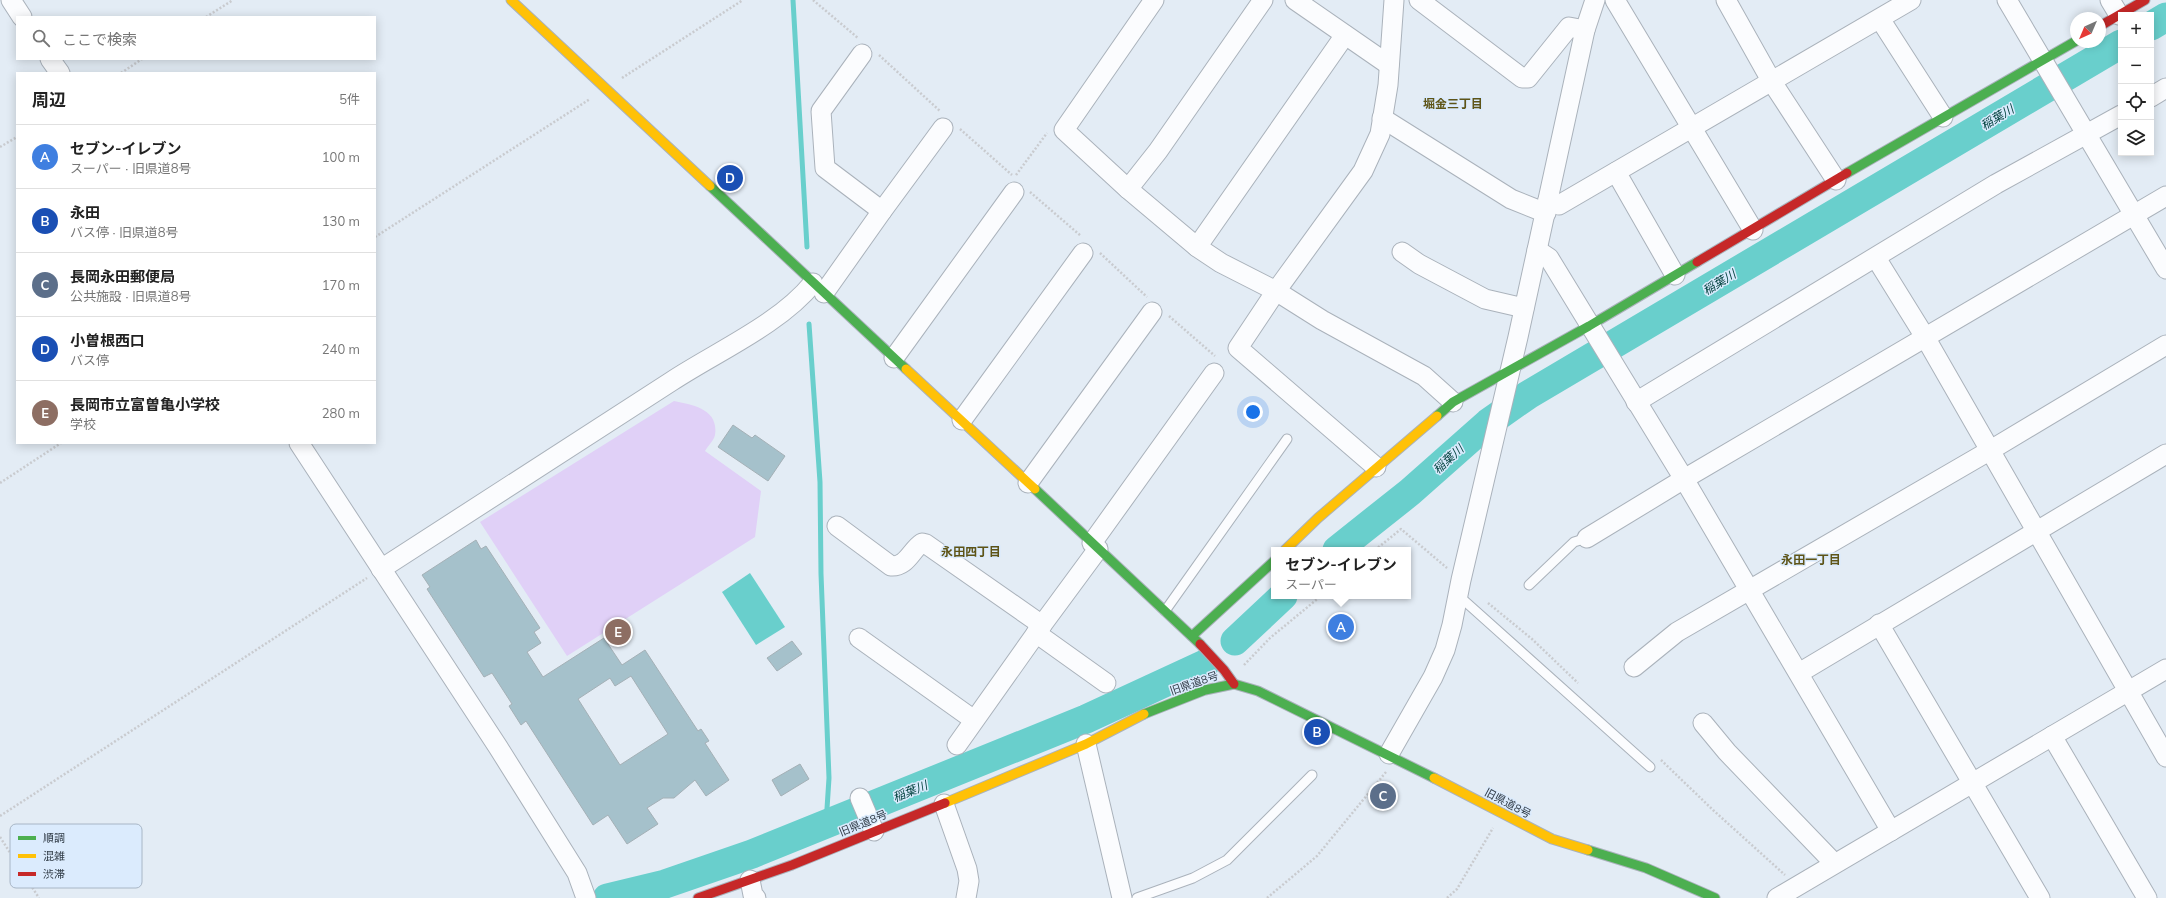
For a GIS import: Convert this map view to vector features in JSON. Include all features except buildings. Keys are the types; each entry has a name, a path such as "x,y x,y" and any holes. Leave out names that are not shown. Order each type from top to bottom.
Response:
{"street":[{"path":"11,0 21,16"},
{"path":"511,0 962,420 1164,612 1192,636 1224,670 1234,684"},
{"path":"1154,0 1064,130 1128,189 1197,247 1221,262 1276,290 1322,320 1424,376 1453,402"},
{"path":"1128,189 1158,151 1263,0"},
{"path":"1295,0 1390,65"},
{"path":"1376,467 1238,348 1276,290 1363,171 1380,134 1388,85 1394,0"},
{"path":"1420,0 1522,78 1528,78 1569,27 1586,30"},
{"path":"1393,756 1445,650 1459,596 1466,558 1586,30 1595,0"},
{"path":"1615,0 1753,230"},
{"path":"1726,0 1772,82 1836,180"},
{"path":"1382,118 1511,199 1547,207 1559,205 1911,0"},
{"path":"2007,0 2166,269"},
{"path":"2106,19 2115,8 2145,0"},
{"path":"1880,19 1943,117"},
{"path":"1197,247 1345,35"},
{"path":"1288,547 1318,518 1376,467 1453,402 1589,326 1943,117 2070,44"},
{"path":"866,49 821,111 825,168 882,211"},
{"path":"51,60 59,72"},
{"path":"2154,95 2166,88"},
{"path":"1636,402 1996,184 2118,117"},
{"path":"381,569 819,288 882,211 948,122"},
{"path":"1616,172 1675,275"},
{"path":"894,358 1019,187"},
{"path":"1587,538 1684,479 2166,196"},
{"path":"962,420 1088,248"},
{"path":"1537,250 1549,258 1589,326 1684,479 1891,831"},
{"path":"1402,252 1420,264 1484,299 1524,308"},
{"path":"1876,258 1925,338 2166,757"},
{"path":"1028,483 1156,308"},
{"path":"1634,667 1678,632 1989,451 2166,345"},
{"path":"957,745 1039,629 1214,373"},
{"path":"300,444 577,873 586,898"},
{"path":"1799,673 2166,454"},
{"path":"837,526 891,566 897,566 904,562 919,545 922,543 926,544 1039,629 1106,683"},
{"path":"1192,636 1271,564"},
{"path":"1879,624 1971,783 2040,898"},
{"path":"859,638 974,720"},
{"path":"1777,898 1834,863 2166,669"},
{"name":"旧県道8号","path":"698,898 750,880 872,828 944,804 1086,744 1148,712 1205,690 1234,684 1258,692 1337,732 1393,756 1552,839 1646,868 1686,884 1715,898"},
{"path":"1703,723 1727,752 1834,863"},
{"path":"2052,736 2146,898"},
{"path":"1086,744 1122,898"},
{"path":"860,798 872,828"},
{"path":"944,804 967,869 969,881 966,898"},
{"path":"750,880 753,894 756,898"}],"lane":[{"path":"1164,612 1287,439"},
{"path":"1529,585 1574,542 1587,538"},
{"path":"1459,596 1650,767"},
{"path":"1137,898 1193,878 1227,860 1312,775"}],"path":[{"path":"208,16 232,0"},
{"path":"376,236 565,113 607,89 743,0"},
{"path":"813,0 1019,187 1156,308 1223,363 1214,373"},
{"path":"122,72 140,60"},
{"path":"0,147 16,138"},
{"path":"0,483 59,444"},
{"path":"0,816 381,569"},
{"path":"1243,666 1270,638 1317,599"},
{"path":"1268,898 1317,856 1378,784 1393,756"},
{"path":"1447,898 1457,889 1502,814"},
{"path":"0,837 10,853"},
{"path":"33,888 39,898"}],"shaded area":[{"path":"674,401 689,404 709,414 713,419 715,426 715,435 705,451 761,491 755,537 567,656 480,522"},
{"path":"750,573 785,627 756,645 722,592"}],"waterway":[{"path":"793,0 807,247"},
{"name":"稲葉川","path":"2154,24 2166,17"},
{"name":"稲葉川","path":"1341,547 1410,492 1488,423 1528,395 2118,46"},
{"path":"809,324 820,482 821,574 829,778 826,824"},
{"name":"稲葉川","path":"1235,641 1280,599"},
{"name":"稲葉川","path":"607,898 665,884 752,854 1086,719 1205,664"}],"traffic: fast":[{"path":"1847,173 2070,44"},
{"path":"710,186 906,369"},
{"path":"1437,416 1453,402 1589,326 1697,262"},
{"path":"1035,489 1200,644"},
{"path":"1192,636 1271,564"},
{"path":"1144,714 1205,690 1234,684 1258,691 1434,778"},
{"path":"1588,850 1646,868 1715,898"}],"traffic: slow":[{"path":"511,0 710,186"},
{"path":"906,369 1035,489"},
{"path":"1288,547 1318,518 1437,416"},
{"path":"945,803 1086,744 1144,714"},
{"path":"1434,778 1552,839 1588,850"}],"traffic: jam":[{"path":"2106,23 2145,0"},
{"path":"1697,262 1847,173"},
{"path":"1200,644 1224,670 1234,684"},
{"path":"698,898 792,865 945,803"}],"place":[{"name":"小曽根西口","path":"730,178"},
{"name":"セブン-イレブン","path":"1341,627"},
{"name":"長岡市立富曽亀小学校","path":"618,632"},
{"name":"永田","path":"1317,732"},
{"name":"長岡永田郵便局","path":"1383,796"}],"district":[{"name":"堀金三丁目","path":"1453,103"},
{"name":"永田四丁目","path":"971,551"},
{"name":"永田一丁目","path":"1811,559"}]}
